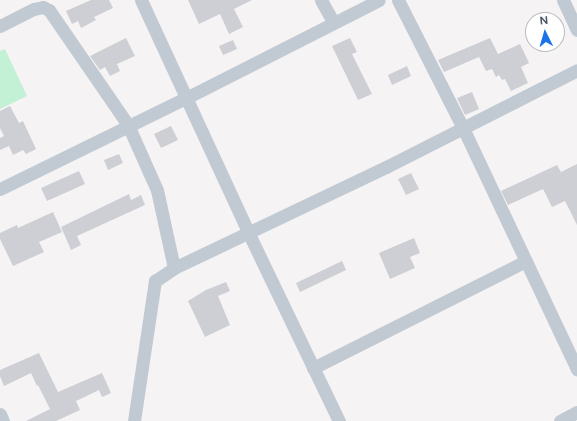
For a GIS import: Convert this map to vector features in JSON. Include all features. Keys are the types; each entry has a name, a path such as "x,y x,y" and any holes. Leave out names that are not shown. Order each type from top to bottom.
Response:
{"street":[{"path":"141,0 248,232 339,421"},
{"path":"321,0 334,23"},
{"path":"0,189 128,125 186,98 379,0"},
{"path":"398,0 463,128 577,369"},
{"path":"563,0 577,30"},
{"path":"0,26 34,9 43,7 49,10 128,125 157,190 174,268"},
{"path":"134,421 155,281 174,268 463,128 577,70"},
{"path":"313,368 526,260"},
{"path":"560,421 577,412"},
{"path":"0,414 3,421"}],"green space":[{"path":"5,49 27,96 0,109 0,51"}],"building":[{"path":"91,0 109,0 113,8 94,17 96,20 81,28 78,21 72,24 66,11"},
{"path":"188,0 252,0 234,9 243,27 229,34 220,14 199,24"},
{"path":"126,38 135,56 117,64 120,71 110,76 105,67 100,70 90,56"},
{"path":"350,38 357,52 352,54 372,94 358,100 332,46"},
{"path":"490,38 498,54 520,44 529,63 521,67 528,83 511,91 505,79 502,80 499,75 496,77 492,69 486,71 479,57 444,72 438,60"},
{"path":"233,40 237,49 223,55 219,46"},
{"path":"407,66 411,76 392,85 388,75"},
{"path":"472,92 479,109 465,115 457,98"},
{"path":"10,106 19,123 23,121 36,149 26,154 23,150 13,155 9,146 0,150 0,138 4,136 0,128 0,111"},
{"path":"171,126 178,140 161,148 154,134"},
{"path":"119,154 123,163 108,170 104,160"},
{"path":"577,164 577,225 565,201 552,207 543,189 508,205 501,191 557,165 561,172"},
{"path":"79,171 85,184 47,201 41,188"},
{"path":"411,173 419,189 406,195 398,179"},
{"path":"129,194 131,200 141,195 145,205 77,236 81,245 71,250 61,227"},
{"path":"53,212 62,232 39,242 44,252 13,266 0,239 0,233 17,225 18,228"},
{"path":"414,238 420,253 410,257 415,268 390,279 379,253"},
{"path":"342,261 346,270 300,292 296,283"},
{"path":"226,282 230,291 218,296 230,325 205,337 188,301 206,290"},
{"path":"39,353 58,392 102,373 111,393 102,397 99,390 76,401 80,410 56,421 26,421 50,409 38,385 37,386 31,373 4,386 0,376 0,370"}]}
